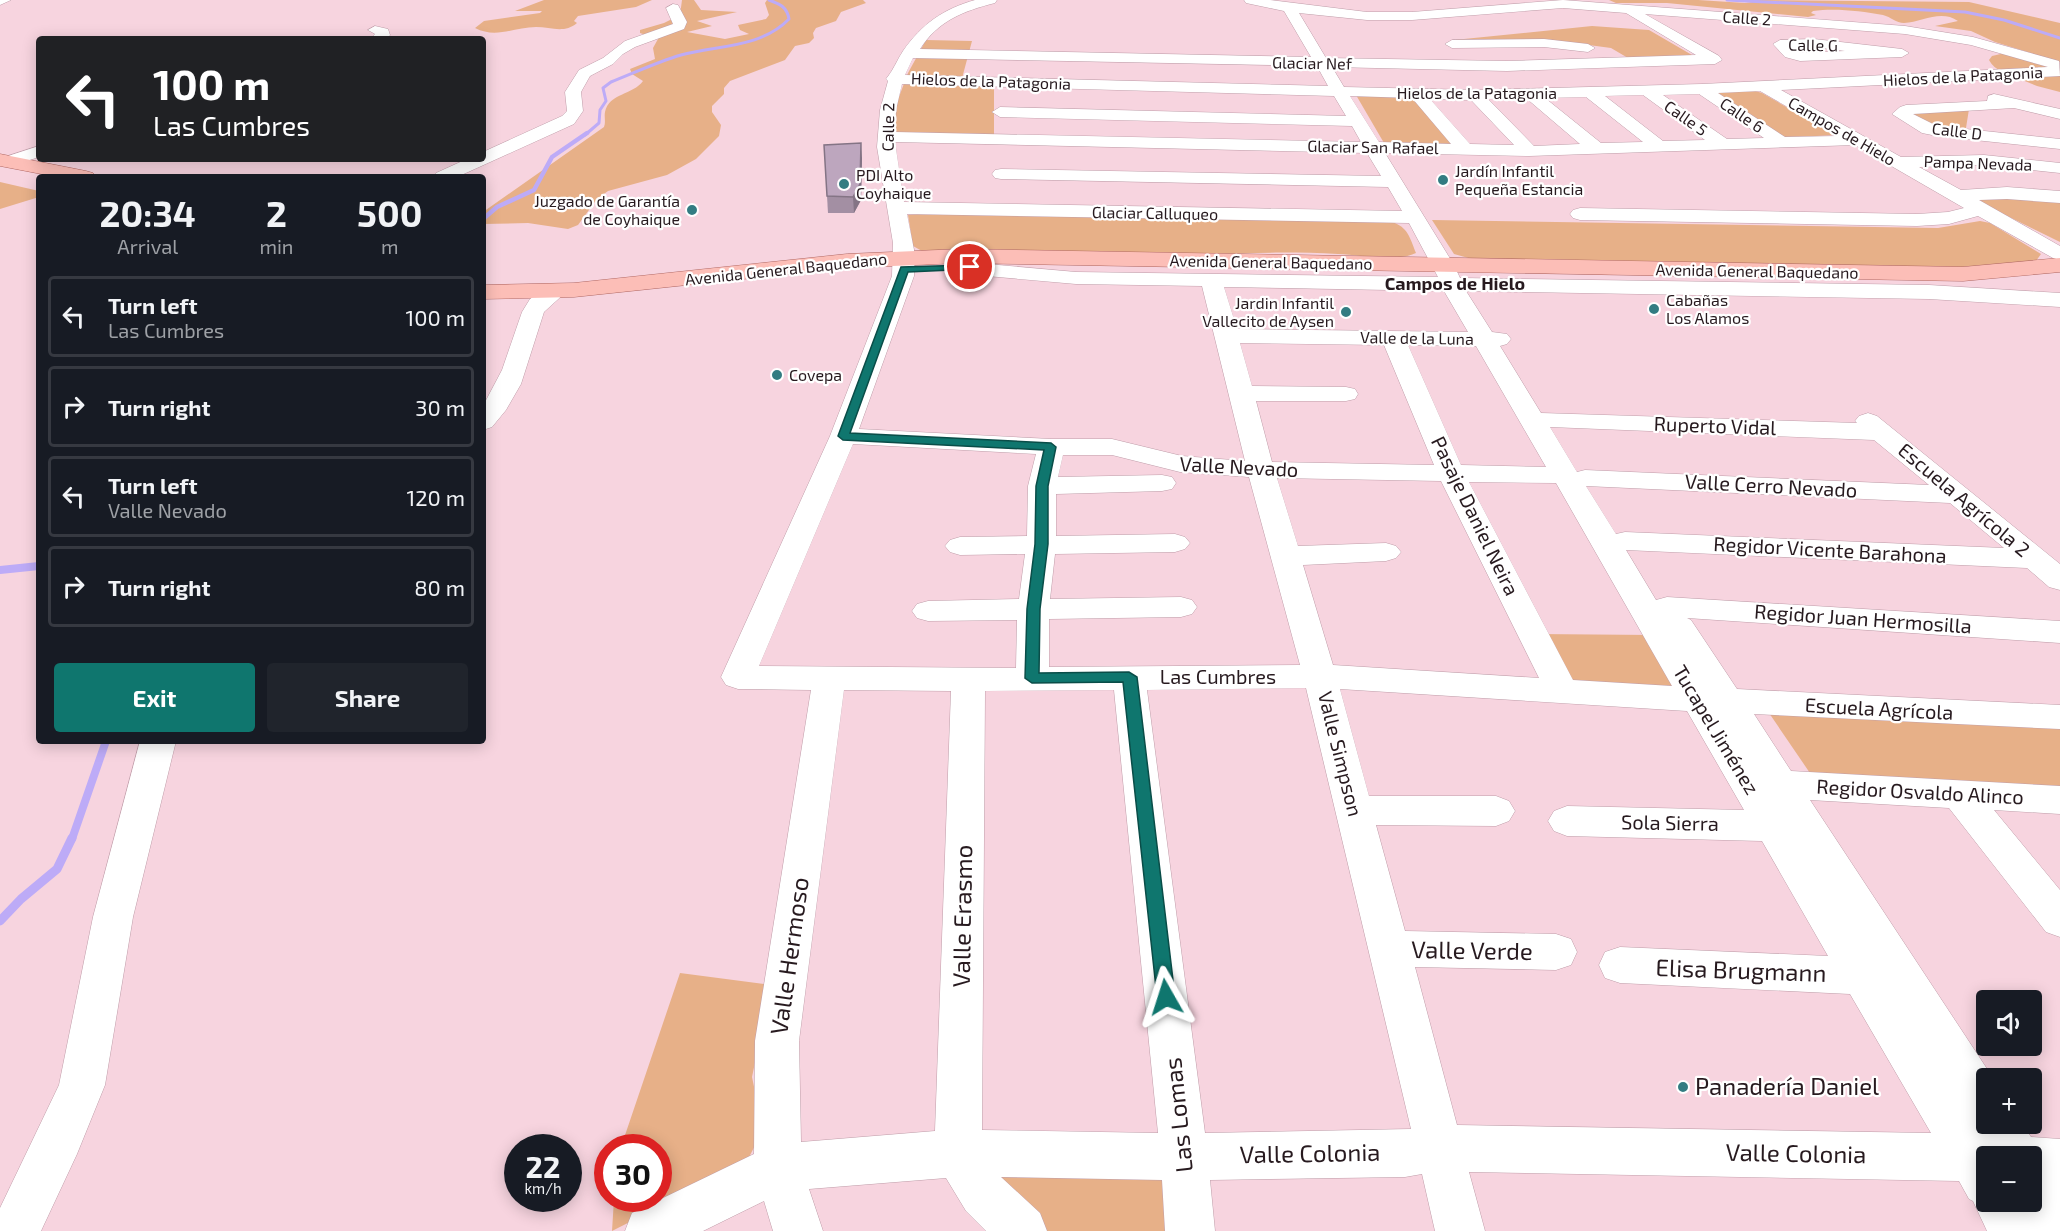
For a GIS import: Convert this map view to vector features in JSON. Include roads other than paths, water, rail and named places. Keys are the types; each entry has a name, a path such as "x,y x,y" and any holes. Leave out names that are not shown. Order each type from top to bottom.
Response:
{"main road":[{"path":"3,164 67,174"},
{"path":"3,164 36,177"},
{"name":"Avenida General Baquedano","path":"486,292 547,298 617,298 829,274 904,263 1036,257 1452,278 1963,274 2060,265"},
{"name":"Avenida General Baquedano","path":"904,263 953,267 1452,278 1919,285 1984,285 2060,280"},
{"name":"Avenida General Baquedano","path":"486,304 547,298"}],"street":[{"name":"Calle 2","path":"904,263 889,177 886,112 894,78 909,52 927,29 934,13 964,8 990,0"},
{"name":"Calle 2","path":"1251,0 1289,8 1382,16 1412,16 1548,4 1725,16 1926,33 1973,40 2060,66"},
{"path":"486,157 568,120 575,111 573,92 584,73 608,61 630,44 679,26 680,22 673,8"},
{"name":"Tucapel Jiménez","path":"1289,8 1452,278 1547,419 1575,476 1625,541 1667,607 1774,826 1863,976 1978,1146"},
{"name":"Campos de Hielo","path":"1625,8 2060,254"},
{"path":"1725,16 1730,33"},
{"path":"1631,28 1696,35"},
{"path":"1548,29 1437,43 1554,43 1600,50 1624,62"},
{"path":"1926,33 1904,44 1902,53 1918,68 1981,95 2060,114"},
{"path":"1310,42 1332,42"},
{"name":"Calle G","path":"1775,43 1814,43 1902,53"},
{"path":"2009,51 1995,53 1986,59 1992,68 2037,87"},
{"name":"Glaciar Nef","path":"909,52 1323,64 1507,66 1714,59"},
{"name":"Hielos de la Patagonia","path":"894,78 1475,95 1702,89 2060,72"},
{"path":"1004,82 999,139 1004,210"},
{"path":"1163,86 1205,214"},
{"name":"Calle 6","path":"1702,89 1781,142"},
{"name":"Calle 5","path":"1647,91 1725,145"},
{"path":"1592,93 1660,148"},
{"path":"1417,94 1465,149"},
{"path":"1530,94 1597,149"},
{"path":"1475,95 1528,151"},
{"name":"Calle D","path":"2013,104 1906,110 1900,114 1928,129 2060,144"},
{"path":"1970,133 1975,107"},
{"path":"1000,112 1358,121"},
{"name":"Glaciar San Rafael","path":"888,137 1528,151 1858,140"},
{"path":"3,164 36,152"},
{"name":"Pampa Nevada","path":"1896,162 1984,160 2060,168"},
{"path":"449,174 475,162"},
{"path":"1001,174 1394,182"},
{"path":"1955,196 2007,193 2060,197"},
{"name":"Glaciar Calluqueo","path":"895,208 1415,217"},
{"path":"1580,214 1917,220 1949,218 1980,209"},
{"path":"843,436 904,263"},
{"name":"Avenida General Baquedano","path":"953,267 1076,278 1211,280 1452,278 1917,292 2060,300"},
{"name":"Valle Simpson","path":"1211,280 1261,470 1320,676 1460,1231"},
{"path":"486,419 497,407 512,380 525,332 547,298"},
{"name":"Valle de la Luna","path":"1227,336 1492,339"},
{"name":"Pasaje Daniel Neira","path":"1393,338 1451,473 1563,692"},
{"name":"Tucapel Jiménez","path":"1492,339 1712,700 1780,784 1976,1093"},
{"path":"1242,393 1346,394"},
{"name":"Ruperto Vidal","path":"1547,419 1875,427"},
{"name":"Escuela Agrícola 2","path":"1875,427 2060,580"},
{"name":"Valle Nevado","path":"843,436 1051,447 1124,448 1180,464 1261,470 1575,476"},
{"name":"Las Cumbres","path":"843,436 738,677 829,680 968,680 1320,676 1712,700"},
{"path":"1032,678 1033,609 1041,544 1042,486 1051,447"},
{"name":"Valle Cerro Nevado","path":"1575,476 1957,495"},
{"path":"1042,486 1162,483"},
{"name":"Regidor Vicente Barahona","path":"1625,541 2035,559"},
{"path":"960,546 1175,543"},
{"path":"1286,556 1386,552"},
{"path":"928,611 1181,607"},
{"name":"Regidor Juan Hermosilla","path":"1667,607 2060,632"},
{"name":"Las Lomas","path":"1129,677 1184,1157 1190,1231"},
{"name":"Valle Hermoso","path":"798,1231 778,1168 777,1041 829,680"},
{"name":"Valle Erasmo","path":"958,1153 968,680"},
{"name":"Escuela Agrícola","path":"1712,700 2060,717"},
{"path":"15,1231 60,1138 82,1084 113,917 157,744"},
{"name":"Regidor Osvaldo Alinco","path":"1780,784 2060,800"},
{"path":"1960,795 2060,920"},
{"path":"1355,810 1496,811"},
{"name":"Sola Sierra","path":"1567,821 1774,826"},
{"name":"Valle Verde","path":"1388,949 1556,952"},
{"name":"Elisa Brugmann","path":"1620,965 1863,976"},
{"name":"Valle Colonia","path":"650,1231 778,1168 958,1153 1184,1157 1405,1153 1439,1148 1976,1155"},
{"path":"958,1153 983,1194 1022,1231"},
{"path":"2042,1162 2060,1163"},
{"path":"2042,1197 2060,1225"},
{"path":"2003,1212 2015,1231"}],"waterway":[{"path":"585,135 599,123 600,110 606,101 603,88 611,82 672,58 738,44 766,35 778,28 789,19 788,15 782,6 769,0"},
{"path":"1727,0 1965,12 2004,20 2060,38"},
{"path":"486,216 497,207 534,190 552,157 587,133"},
{"path":"0,570 36,566"},
{"path":"72,839 105,744"},
{"path":"0,921 21,899 57,869 72,838"}],"place":[{"name":"Jardín Infantil Pequeña Estancia","path":"1443,180"},
{"name":"PDI Alto Coyhaique","path":"844,184"},
{"name":"Juzgado de Garantía de Coyhaique","path":"692,210"},
{"name":"Cabañas Los Alamos","path":"1654,309"},
{"name":"Jardin Infantil Vallecito de Aysen","path":"1346,312"},
{"name":"Covepa","path":"777,375"},
{"name":"Panadería Daniel","path":"1683,1087"}],"district":[{"name":"Campos de Hielo","path":"1455,284"}]}
